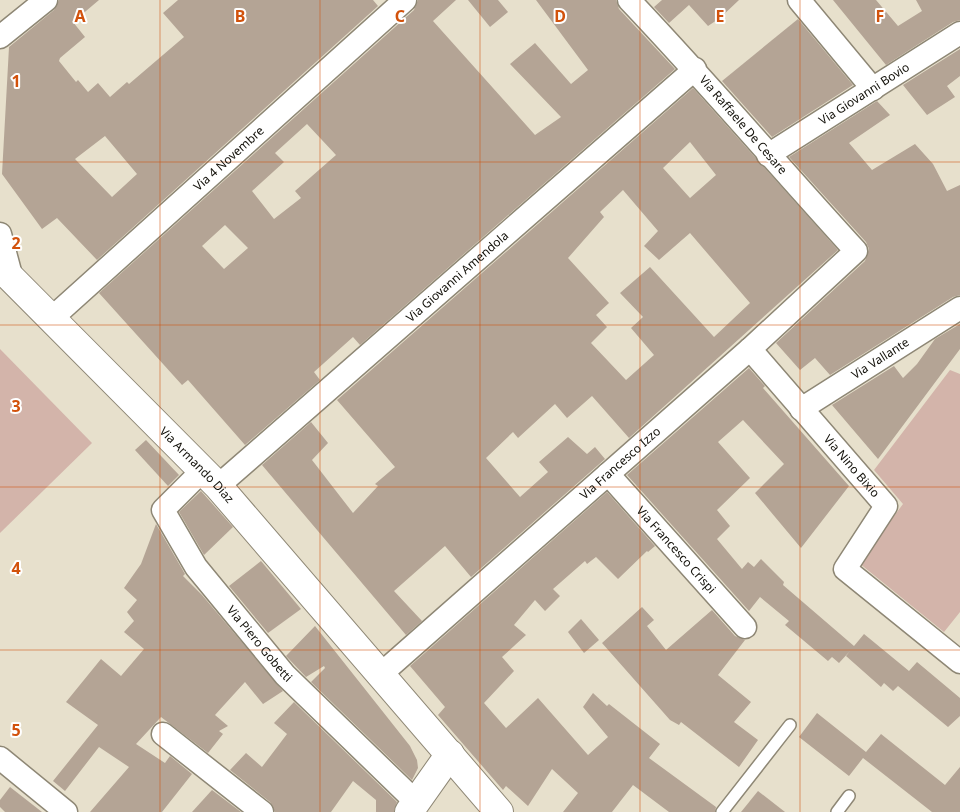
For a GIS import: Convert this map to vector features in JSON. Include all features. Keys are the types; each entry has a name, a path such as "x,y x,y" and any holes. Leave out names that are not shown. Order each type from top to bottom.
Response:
{"street":[{"path":"0,36 46,0"},
{"name":"Via 4 Novembre","path":"52,318 405,0"},
{"name":"Via Raffaele De Cesare","path":"629,0 695,69 768,155 856,252"},
{"path":"799,0 873,89"},
{"name":"Via Giovanni Bovio","path":"768,155 960,34"},
{"name":"Via Giovanni Amendola","path":"210,478 695,69"},
{"path":"0,234 6,273"},
{"name":"Via Francesco Izzo","path":"381,674 750,349 856,252"},
{"name":"Via Armando Diaz","path":"6,273 210,478 499,812"},
{"name":"Via Vallante","path":"801,409 960,308"},
{"name":"Via Nino Bixio","path":"750,349 886,506 845,569 959,660"},
{"name":"Via Francesco Crispi","path":"608,474 745,627"},
{"name":"Via Piero Gobetti","path":"210,478 163,510 196,567 285,675 412,807"},
{"path":"164,734 262,812"},
{"path":"412,807 450,754"},
{"path":"0,758 66,812"}],"lane":[{"path":"722,812 790,725"},
{"path":"837,812 849,796"}],"shaded area":[{"path":"0,349 92,443 0,533"},
{"path":"950,370 960,374 960,612 944,632 859,563 903,504 874,470"}],"building":[{"path":"59,0 99,0 73,22 85,37 60,58 59,61 76,82 78,80 88,92 98,83 110,97 127,82 129,84 184,37 163,13 178,0 373,0 378,6 97,260 57,218 42,229 2,174 9,47 54,10","holes":["105,136 137,174 112,197 75,159"]},
{"path":"418,0 456,0 433,21 535,135 561,117 510,64 535,43 571,84 588,70 536,0 616,0 619,9 675,69 360,345 353,337 314,372 320,380 245,445 188,380 182,385 99,293 414,10","holes":["307,124 336,155 295,191 301,198 274,219 252,191 284,162 275,153","225,225 248,248 224,269 202,246"]},
{"path":"468,0 498,0 508,12 490,27"},
{"path":"662,0 739,0 720,18 708,26 689,5 669,23 654,7"},
{"path":"833,0 876,0 898,26 922,11 916,0 960,0 960,20 953,22 886,65"},
{"path":"798,19 853,85 772,137 722,81"},
{"path":"960,49 960,76 947,86 955,97 927,115 903,85"},
{"path":"693,88 838,250 629,438 592,396 567,418 555,404 518,438 513,432 486,458 520,497 548,472 539,462 568,437 587,454 595,447 605,459 471,577 445,546 394,591 422,621 406,635 262,465 311,422 328,443 312,460 353,513 378,486 375,484 395,467 337,400","holes":["690,142 716,175 690,198 663,168","623,190 658,231 644,246 659,260 690,233 750,303 714,337 650,267 620,293 643,317 631,328 654,355 626,380 591,343 607,327 596,315 609,303 568,258 604,217 600,212"]},
{"path":"877,101 890,115 849,143 872,170 915,144 933,164 947,191 960,185 960,295 953,297 830,375 815,358 800,370 776,343 865,261 869,249 866,242 789,157"},
{"path":"960,324 960,349 878,459 832,405 894,366 903,378 917,364 935,339"},
{"path":"749,368 765,386 763,388 849,486 801,548 755,493 784,464 743,420 718,442 750,478 717,510 730,526 717,539 742,569 748,562 754,567 761,559 784,582 783,585 854,646 864,634 909,671 917,662 960,698 960,716 948,727 898,686 893,691 884,683 881,687 846,656 850,651 839,663 832,657 828,661 785,625 789,621 760,597 749,611 627,475"},
{"path":"146,440 179,475 168,486 135,450"},
{"path":"201,491 233,527 204,555 179,512"},
{"path":"607,492 655,546 647,551 618,579 596,557 587,564 585,561 553,589 560,596 545,611 535,600 514,625 526,635 502,657 514,671 484,703 506,728 538,698 588,755 608,737 583,707 593,693 607,706 609,704 660,744 649,758 716,807 715,812 669,812 633,785 612,812 563,812 578,793 552,769 528,806 506,786 503,790 438,715 445,707 410,666"},
{"path":"156,524 185,574 183,576 202,595 283,691 263,704 245,682 215,715 228,726 219,731 223,734 208,753 161,717 136,744 165,763 170,756 192,774 162,812 90,812 129,767 99,747 65,791 53,781 98,725 66,702 101,659 121,676 144,649 124,632 134,621 127,612 137,600 124,588 141,564"},
{"path":"261,561 301,609 268,633 229,586"},
{"path":"642,607 654,620 647,626 666,650 712,610 735,636 745,640 718,675 751,702 734,722 758,740 739,767 681,722 679,725 670,720 602,643"},
{"path":"581,619 599,640 584,653 568,632"},
{"path":"315,626 410,746 417,760 418,768 412,780 311,682 325,668 324,666 306,677 286,656"},
{"path":"294,702 397,802 394,812 376,812 376,800 353,781 331,812 275,812 270,802 230,770 246,753 262,767 287,734 274,723"},
{"path":"817,713 866,752 881,734 945,785 960,767 960,812 932,812 863,758 849,776 799,737"},
{"path":"10,787 42,812 5,812 0,807 0,800"},
{"path":"212,790 241,812 192,812"},
{"path":"758,791 785,812 741,812"}]}
